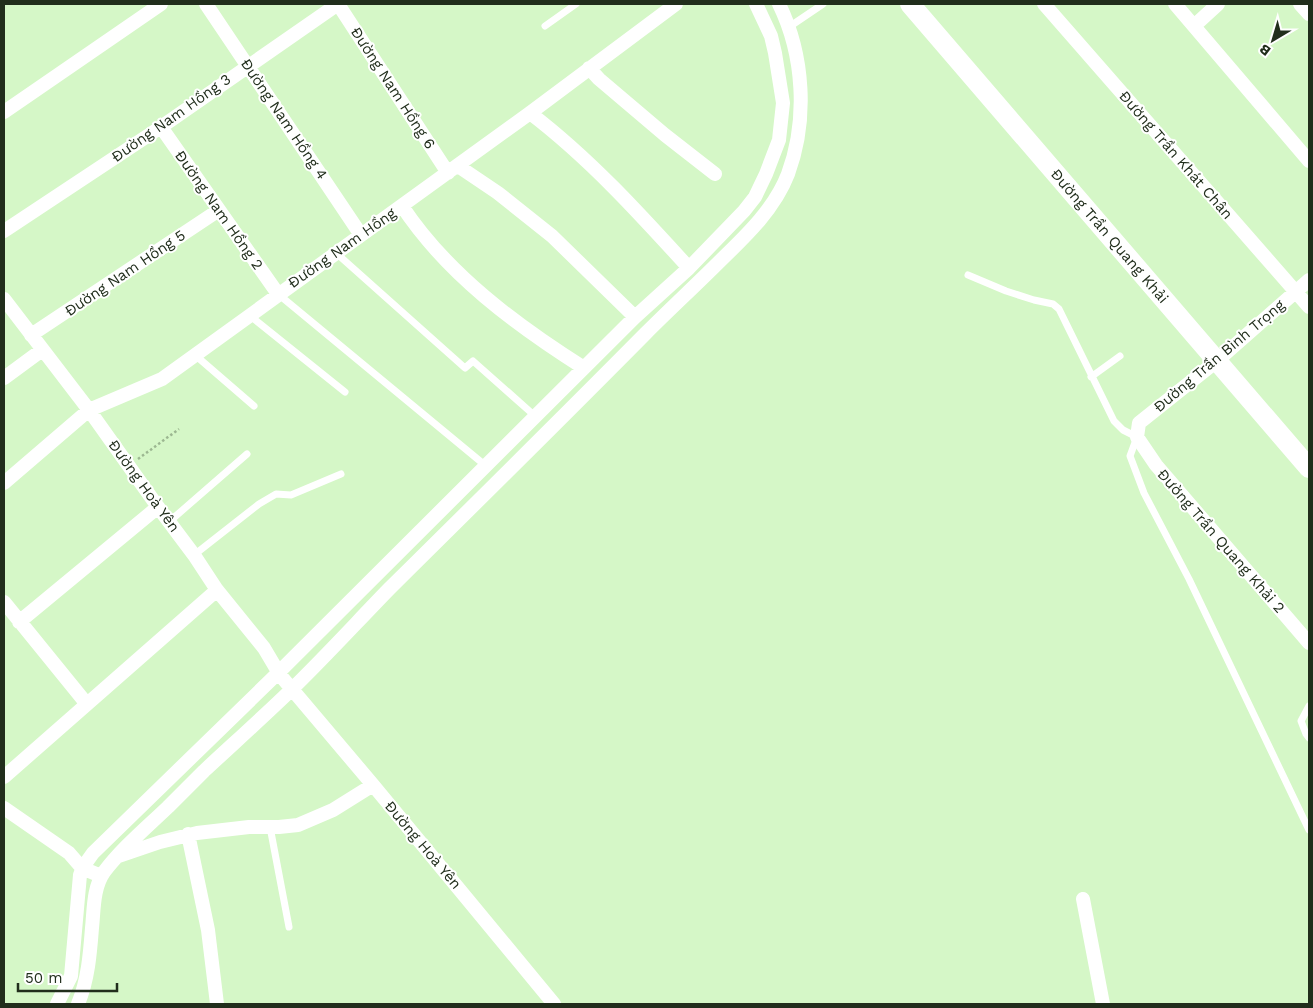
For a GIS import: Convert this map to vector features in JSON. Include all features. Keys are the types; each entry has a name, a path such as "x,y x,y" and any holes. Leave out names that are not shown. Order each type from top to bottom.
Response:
{"main road":[{"name":"Đường Trần Quang Khải","path":"910,4 1309,468"}],"street":[{"path":"4,112 161,4"},
{"name":"Đường Nam Hồng 4","path":"206,4 361,235"},
{"name":"Đường Nam Hồng 3","path":"4,231 161,127 338,4"},
{"name":"Đường Nam Hồng 6","path":"338,4 453,169"},
{"name":"Đường Nam Hồng","path":"4,483 89,410 162,379 530,114 676,4"},
{"path":"56,1004 71,976 78,891 83,868 93,852 279,674 635,317 689,268 744,211 754,197 766,174 779,140 783,103 772,36 756,4"},
{"path":"78,1004 83,991 90,954 99,875 477,504 647,332 754,228 769,208 787,176 800,118 800,80 796,49 779,4"},
{"name":"Đường Trần Khát Chân","path":"1044,4 1309,307"},
{"path":"1175,4 1309,161"},
{"path":"1194,26 1218,4"},
{"path":"1300,4 1309,14"},
{"path":"772,36 788,28"},
{"path":"590,68 637,112 714,174"},
{"path":"530,114 577,153 636,209 689,268"},
{"name":"Đường Nam Hồng 2","path":"161,127 278,294"},
{"path":"453,169 498,193 552,236 635,317"},
{"path":"402,206 410,219 445,260 472,286 509,317 546,344 584,368"},
{"name":"Đường Nam Hồng 5","path":"31,335 219,210"},
{"name":"Đường Trần Bình Trọng","path":"1137,437 1139,423 1218,360 1309,280"},
{"name":"Đường Hoà Yên","path":"4,299 89,410 218,590 264,648 279,674 374,785 554,1004"},
{"path":"4,378 42,350"},
{"name":"Đường Trần Quang Khải 2","path":"1137,437 1156,465 1309,642"},
{"path":"20,622 158,507"},
{"path":"4,777 86,703 218,590"},
{"path":"4,602 86,703"},
{"path":"116,857 188,834 249,827 298,825 316,818 374,785"},
{"path":"4,808 69,853 83,868 99,875"},
{"path":"188,834 208,930 217,1004"},
{"path":"1083,899 1103,1004"}],"lane":[{"path":"545,26 576,4"},
{"path":"788,28 823,4"},
{"path":"336,253 465,368 473,361 536,416"},
{"path":"968,275 1024,297 1053,304 1059,309 1114,422 1123,430 1137,437 1130,456 1144,493 1189,578 1309,830"},
{"path":"278,294 486,466"},
{"path":"249,315 345,392"},
{"path":"195,354 254,406"},
{"path":"1091,377 1120,356"},
{"path":"170,521 247,454"},
{"path":"194,555 260,504 276,494 291,495 341,474"},
{"path":"1309,706 1301,721 1309,738"},
{"path":"270,827 290,927"}],"path":[{"path":"128,466 179,429"}]}
